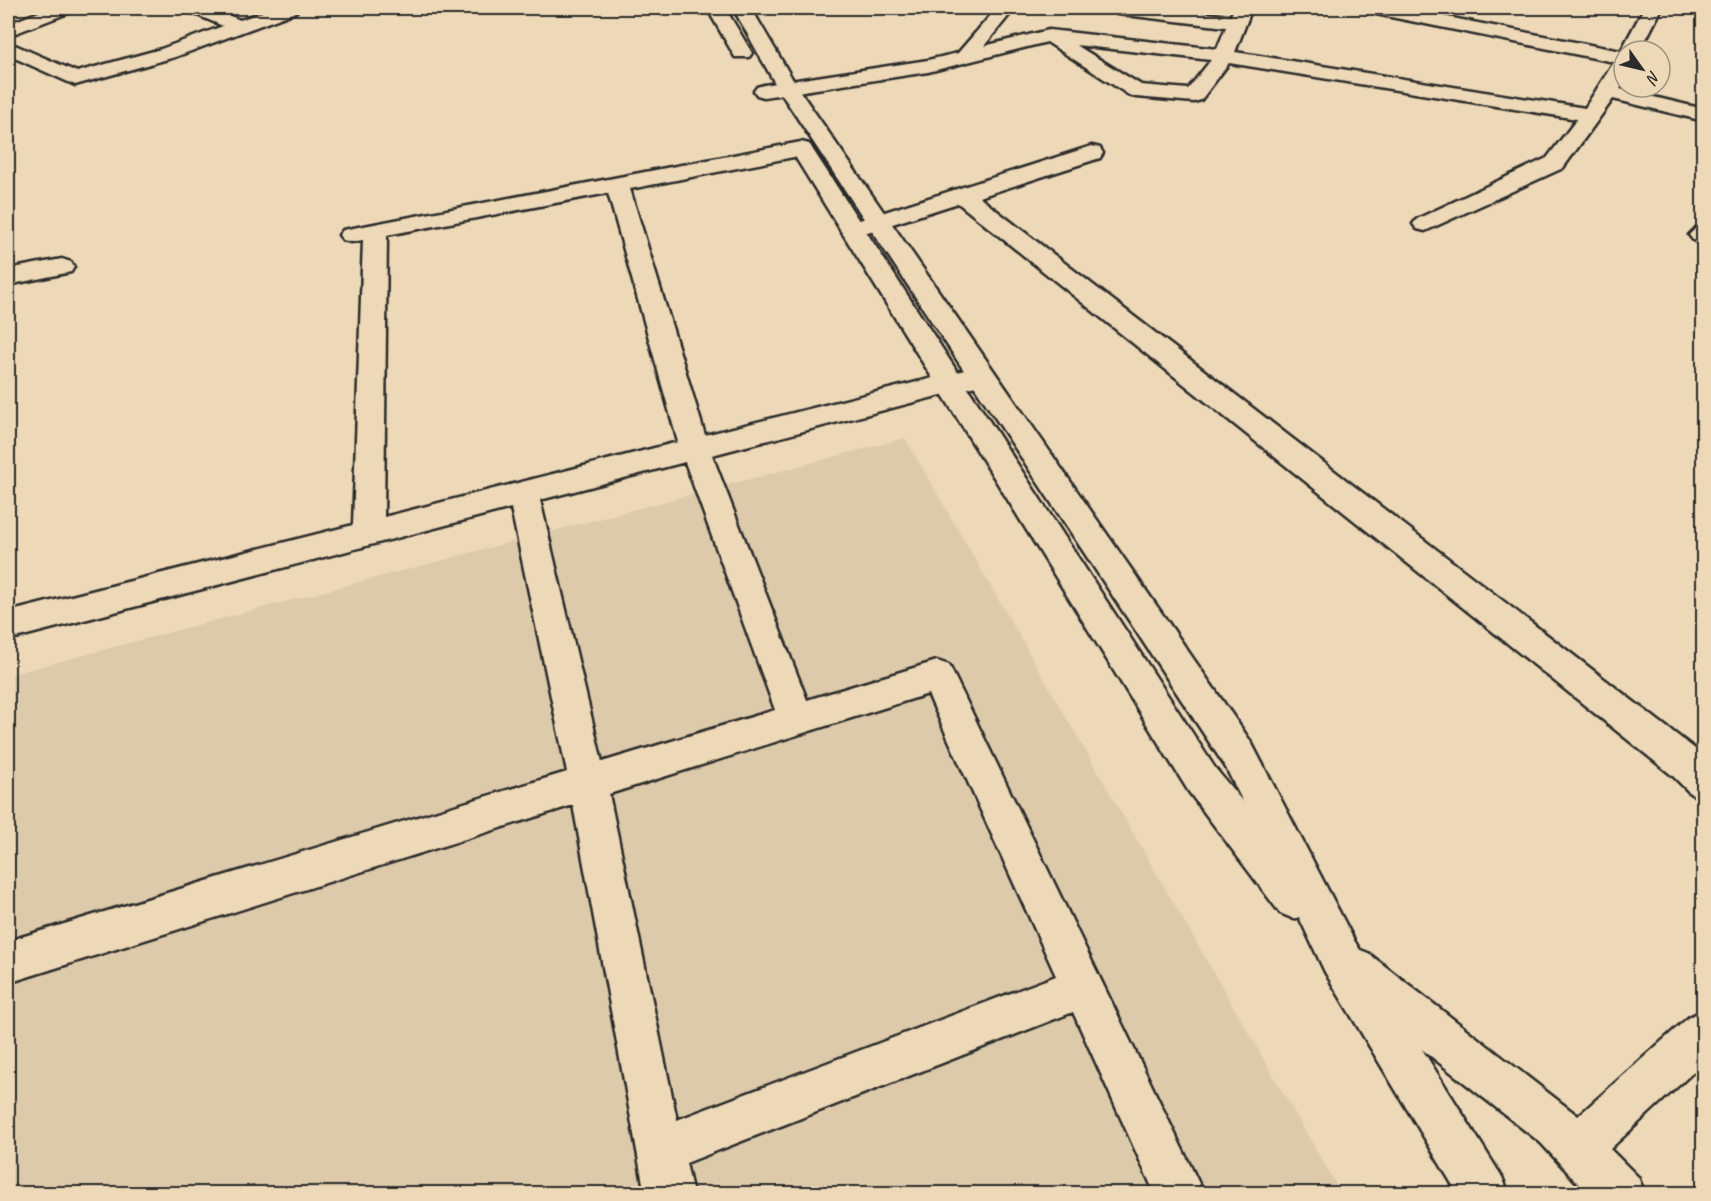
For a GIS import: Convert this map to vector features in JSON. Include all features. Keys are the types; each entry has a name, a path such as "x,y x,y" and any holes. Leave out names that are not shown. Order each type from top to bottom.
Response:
{"street":[{"path":"8,30 64,8"},
{"path":"197,8 238,26"},
{"path":"8,48 75,79 168,53 289,8"},
{"path":"716,8 776,89 864,226 950,383 1202,780 1340,957 1557,1127 1621,1194"},
{"path":"742,8 801,149 981,375 1238,754 1340,957 1485,1194"},
{"path":"966,57 1005,8"},
{"path":"1049,36 1136,91 1194,96 1224,56 1239,15 1117,8"},
{"path":"1376,8 1478,27 1612,57"},
{"path":"1478,27 1485,8"},
{"path":"1636,39 1653,8"},
{"path":"776,89 928,66 1049,36 1224,56 1590,115"},
{"path":"1425,224 1555,163 1612,84"},
{"path":"1608,92 1704,115"},
{"path":"368,534 363,232 801,149"},
{"path":"864,226 1092,153"},
{"path":"618,184 695,449 796,719"},
{"path":"962,195 1698,766"},
{"path":"8,277 62,267"},
{"path":"8,626 981,375"},
{"path":"523,494 588,783 669,1194"},
{"path":"8,962 937,676 1180,1194"},
{"path":"660,1150 1083,987"},
{"path":"1577,1148 1704,1032"}],"shaded area":[{"path":"905,438 1341,1193 8,1194 8,675"}]}
